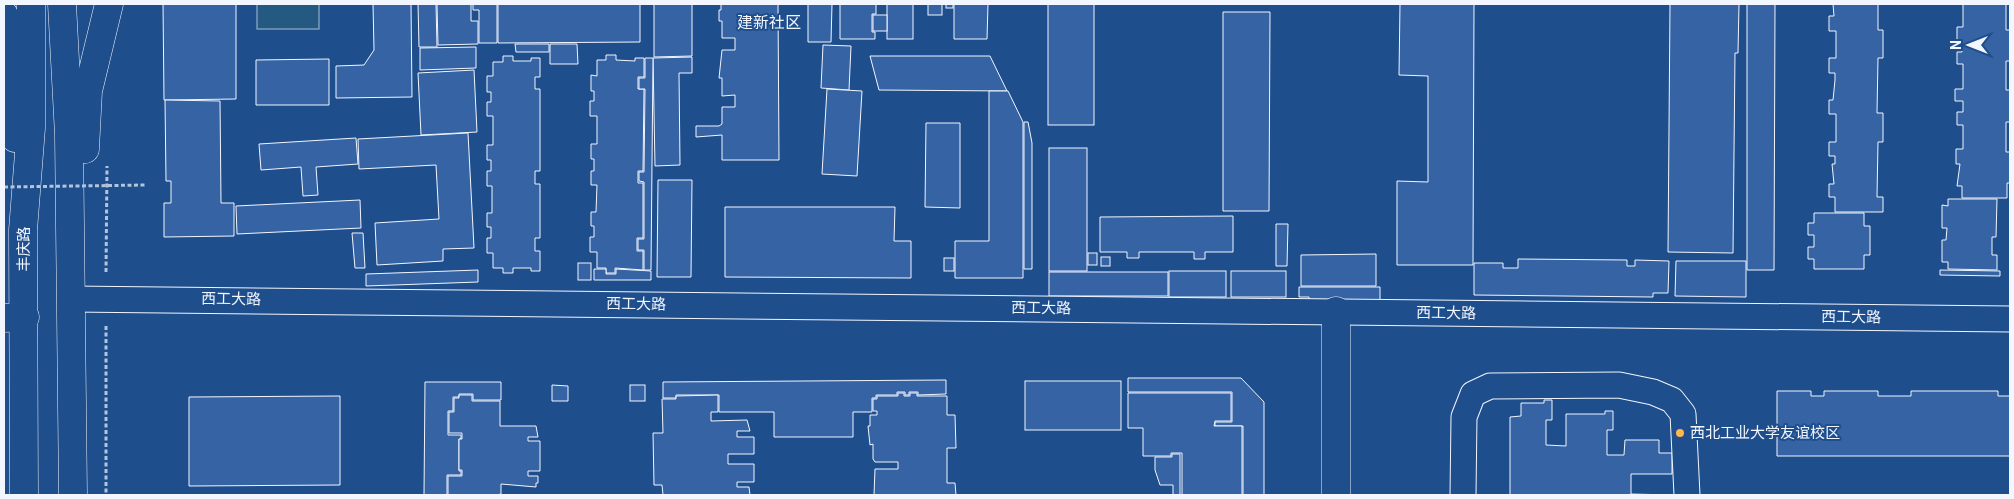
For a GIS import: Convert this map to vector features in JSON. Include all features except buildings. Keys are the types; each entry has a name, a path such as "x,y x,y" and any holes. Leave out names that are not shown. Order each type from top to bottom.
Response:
{"main road":[{"name":"丰庆路","path":"24,495 14,317 31,128 31,4"},
{"path":"62,4 69,135 73,495"},
{"path":"71,269 80,236 88,91 109,4"},
{"path":"4,15 23,230"},
{"path":"1336,311 1336,495"}],"street":[{"name":"西工大路","path":"72,299 2010,319"},
{"path":"1463,495 1464,417 1473,394 1490,386 1599,385 1619,385 1653,392 1672,400 1683,414 1687,495"}],"path":[{"path":"106,495 107,162"},
{"path":"4,187 146,185"}],"shaded area":[{"path":"257,4 319,4 319,29 257,29"}],"place":[{"name":"西北工业大学友谊校区","path":"1680,433"}],"district":[{"name":"建新社区","path":"769,22"}]}
